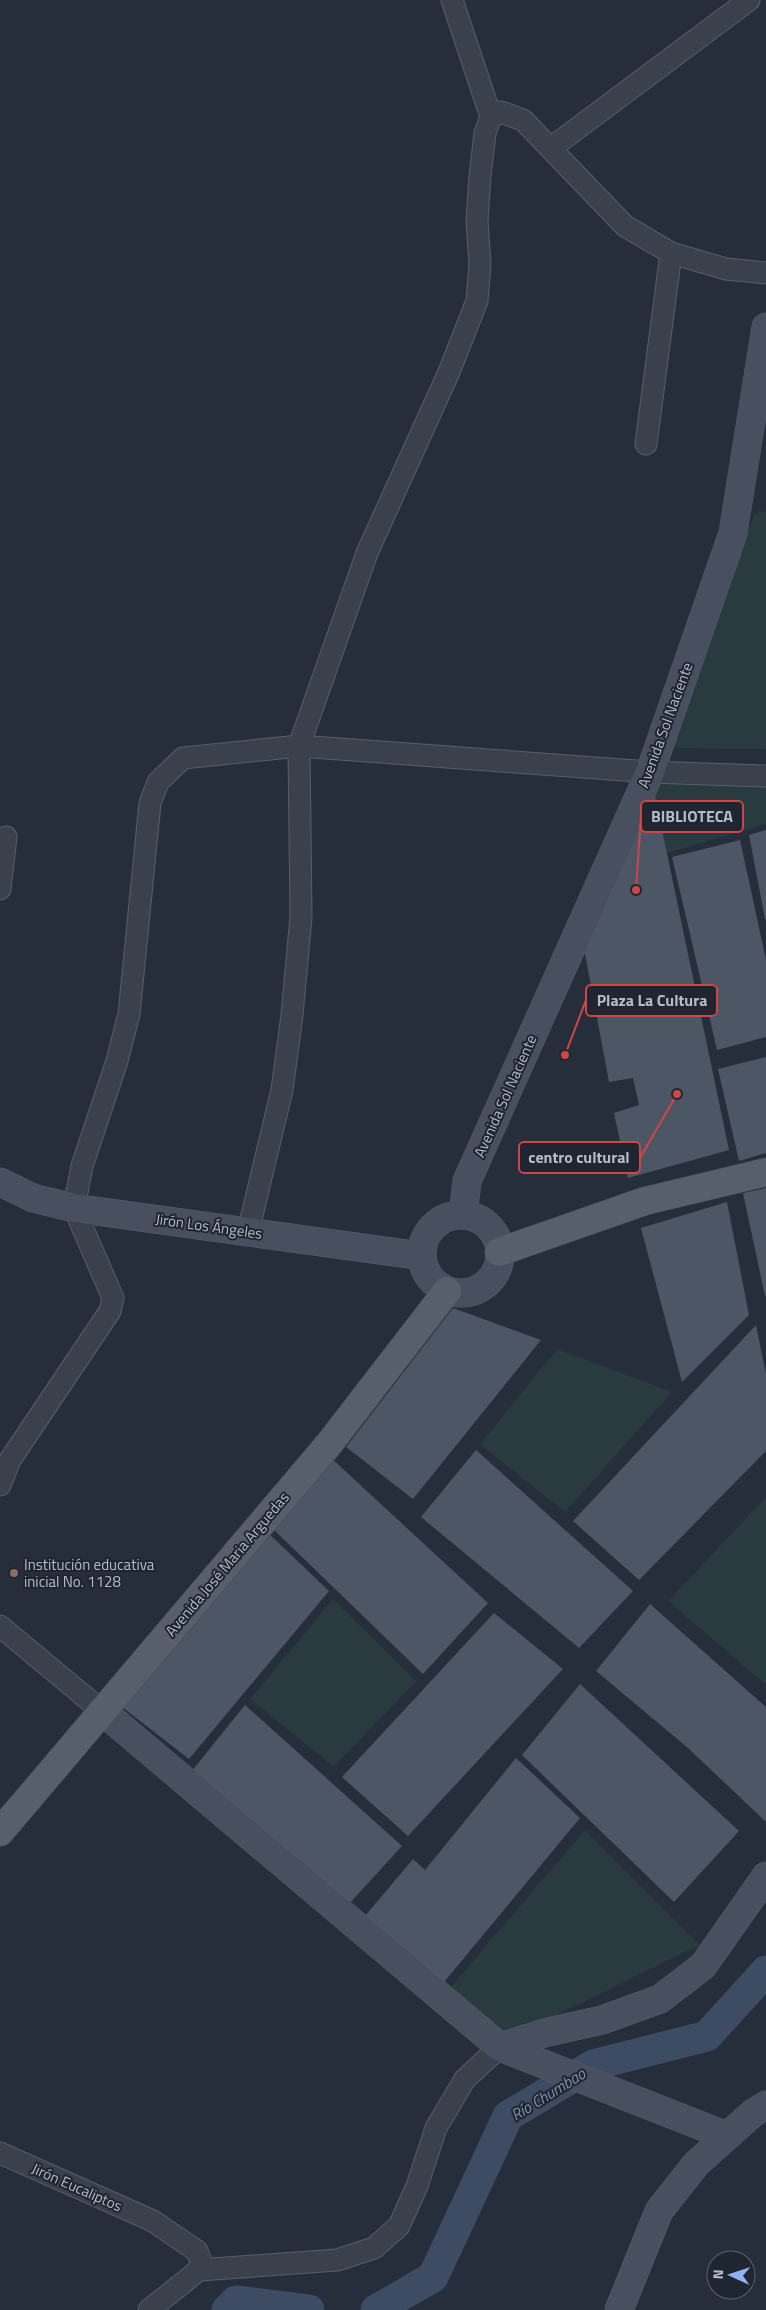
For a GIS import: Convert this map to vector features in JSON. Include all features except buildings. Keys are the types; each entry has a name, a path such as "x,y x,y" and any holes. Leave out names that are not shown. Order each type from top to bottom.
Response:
{"main road":[{"path":"499,1252 645,1201 766,1172"},
{"name":"Avenida José Maria Arguedas","path":"0,1832 329,1444 447,1291"}],"street":[{"path":"248,1232 282,1090 292,1015 301,917 299,746 367,553 455,358 477,301 480,264 477,221 480,176 485,133 491,117 452,0"},
{"path":"551,148 749,0"},
{"path":"491,117 501,112 523,120 625,226 671,252 726,269 766,273"},
{"path":"646,444 671,252"},
{"name":"Avenida Sol Naciente","path":"463,1215 467,1181 650,772 733,533 766,327"},
{"path":"0,1485 10,1460 110,1311 113,1298 109,1286 74,1208 82,1166 117,1061 129,1014 150,803 158,782 183,758 299,746 650,772 766,776"},
{"path":"0,889 6,837"},
{"name":"Jirón Los Ángeles","path":"0,1182 33,1198 74,1208 422,1256"},
{"path":"463,1215 474,1217 492,1231 499,1252 498,1265 493,1276 484,1286 466,1292 447,1291 437,1286 429,1277 422,1256 424,1243 434,1227 450,1217 463,1215"},
{"path":"0,1626 506,2050 727,2136"},
{"path":"149,2310 199,2270 337,2260 374,2248 399,2226 417,2186 436,2128 465,2079 506,2050 548,2032 602,2020 660,1999 703,1966 766,1876"},
{"path":"619,2310 659,2211 696,2164 753,2113 766,2106"},
{"name":"Jirón Eucaliptos","path":"0,2153 153,2221 197,2251 201,2261 199,2270"}],"shaded area":[{"path":"766,510 766,749 672,748 754,515"},
{"path":"652,781 766,787 766,824 667,853"},
{"path":"557,1349 672,1392 565,1512 480,1444"},
{"path":"766,1497 766,1685 668,1601"},
{"path":"333,1599 416,1681 334,1767 250,1699"},
{"path":"585,1830 700,1945 509,2038 449,1989"}],"waterway":[{"name":"Río Chumbao","path":"376,2310 433,2277 508,2116 593,2065 707,2036 766,1971"},
{"name":"Río Chumbao","path":"227,2310 236,2301 309,2310"}],"place":[{"name":"BIBLIOTECA","path":"636,890"},
{"name":"Plaza La Cultura","path":"565,1055"},
{"name":"centro cultural","path":"677,1094"},
{"name":"Institución educativa inicial No. 1128","path":"14,1573"}]}
